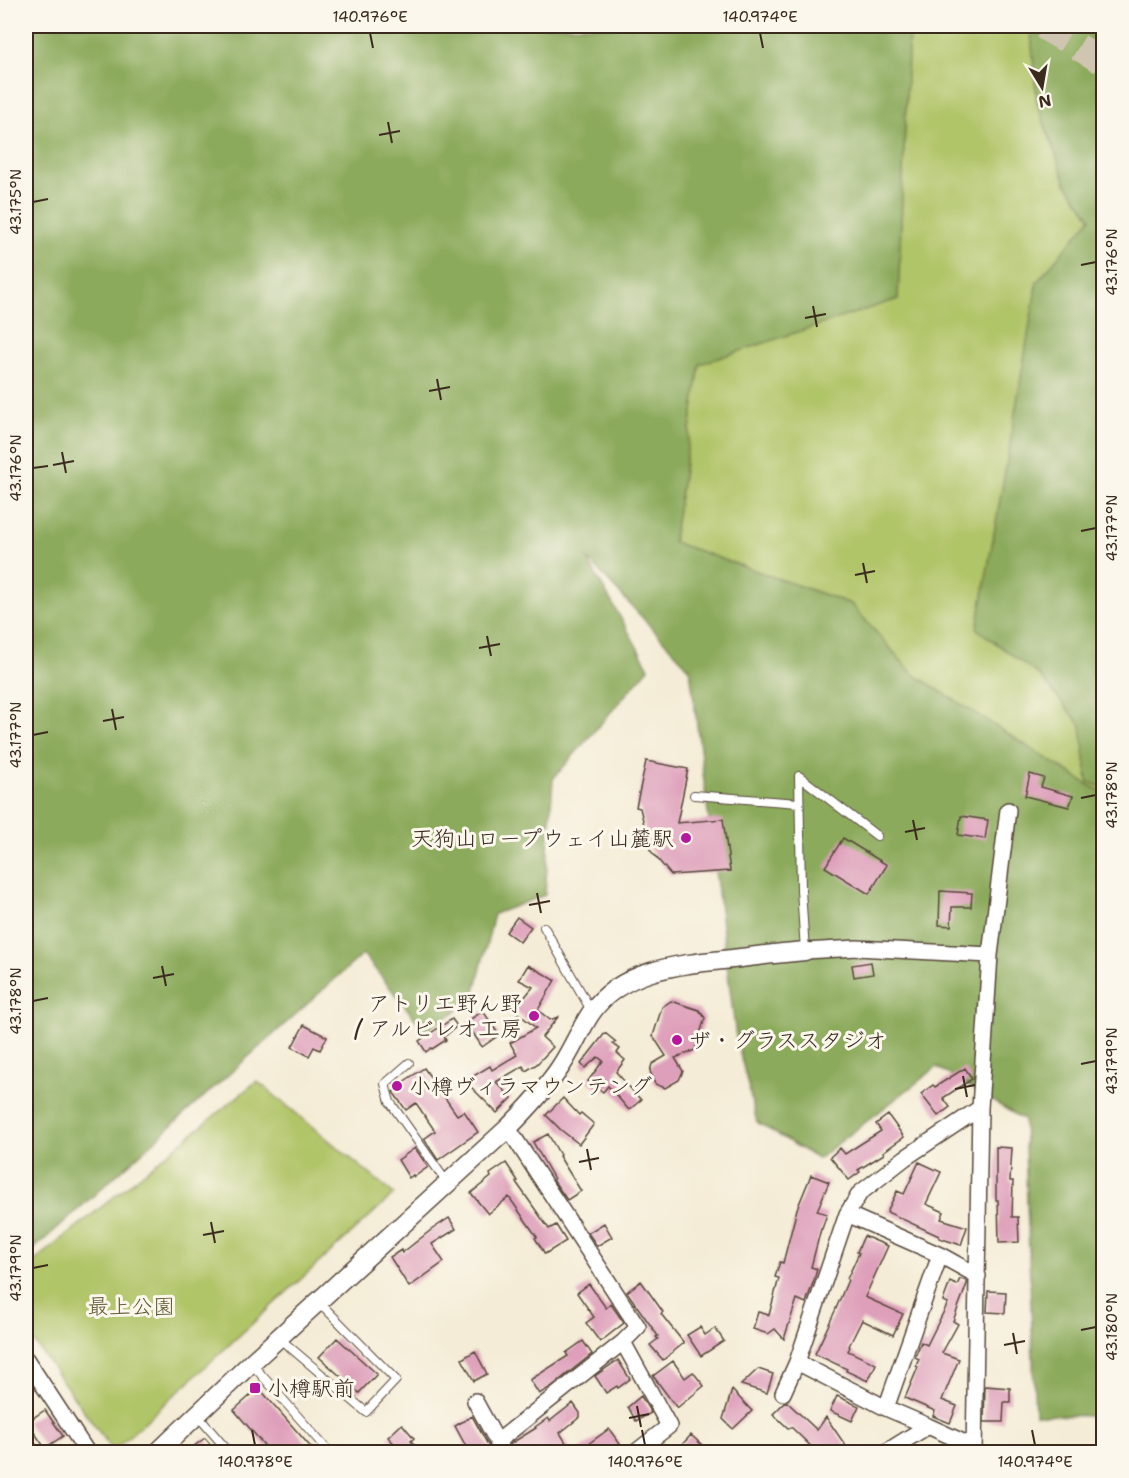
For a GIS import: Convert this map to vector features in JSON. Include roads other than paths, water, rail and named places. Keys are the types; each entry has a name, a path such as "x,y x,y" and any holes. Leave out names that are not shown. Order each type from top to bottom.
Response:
{"street":[{"path":"797,1362 974,1450 980,1108 990,955 1008,810"},
{"path":"158,1452 536,1100 560,1068 592,1012 607,996 625,983 652,971 681,964 805,951 857,948 990,955"},
{"path":"783,1393 797,1362 847,1214 860,1193 905,1158 980,1108"},
{"path":"475,1401 500,1447 638,1327 508,1128"},
{"path":"847,1214 940,1256 978,1276"},
{"path":"886,1408 940,1256"},
{"path":"623,1342 669,1426 636,1452"},
{"path":"26,1359 87,1452"},
{"path":"886,1452 928,1426"}],"lane":[{"path":"805,951 801,890 799,776 877,836"},
{"path":"694,795 799,803"},
{"path":"544,927 592,1012"},
{"path":"410,1063 385,1084 390,1102 448,1184"},
{"path":"279,1338 366,1412 396,1380 319,1302"},
{"path":"251,1363 329,1452"},
{"path":"197,1415 230,1452"},
{"path":"26,1437 36,1452"}],"tunnel":[{"path":"1043,26 1104,62"}],"place":[{"name":"天狗山ロープウェイ山麓駅","path":"686,838"},
{"name":"アトリエ野ん野 / アルビレオ工房","path":"534,1016"},
{"name":"ザ・グラススタジオ","path":"677,1040"},
{"name":"小樽ヴィラマウンテング","path":"397,1086"},
{"name":"小樽駅前","path":"255,1388"}],"park label":[{"name":"最上公園","path":"131,1306"}]}
